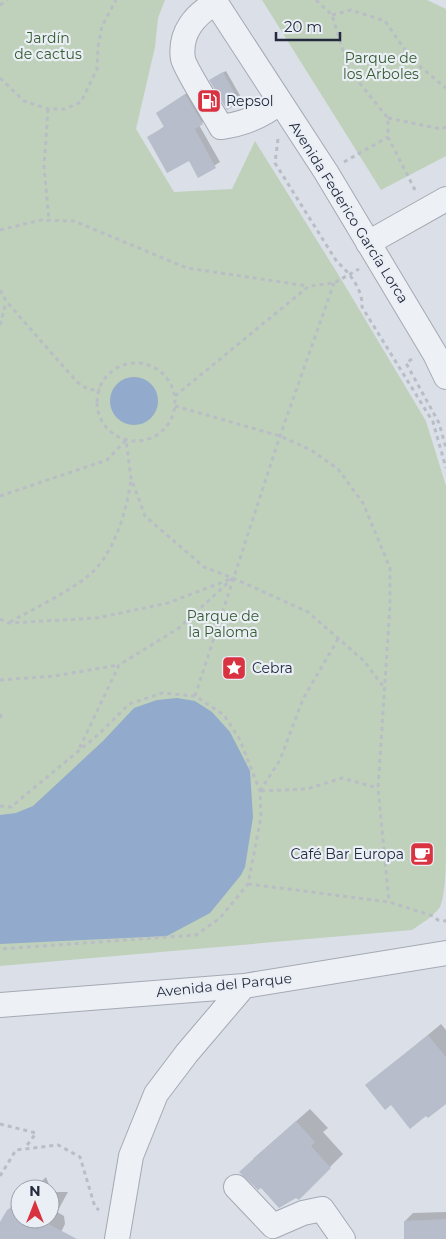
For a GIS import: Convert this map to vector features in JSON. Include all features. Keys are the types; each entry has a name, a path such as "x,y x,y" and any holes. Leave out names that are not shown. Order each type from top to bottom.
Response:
{"street":[{"name":"Avenida Federico García Lorca","path":"215,2 274,107 326,172 435,354 446,377"},
{"path":"215,2 202,10 186,31 183,60 221,126 239,125 274,107"},
{"path":"368,243 446,199"},
{"name":"Avenida del Parque","path":"0,1005 244,986 446,952"},
{"path":"120,1233 131,1156 156,1094 187,1053 244,986"},
{"path":"236,1187 273,1226 303,1213 322,1209 343,1239"}],"path":[{"path":"0,5 7,0"},
{"path":"0,78 24,101 48,109 65,109 80,102 97,70 98,47 102,26 116,0"},
{"path":"316,0 332,15 348,70 388,118 441,129 446,126"},
{"path":"332,15 351,10 385,21 412,60 446,88"},
{"path":"274,107 279,132 275,162 337,262 349,274 362,297 362,307 432,422 446,468"},
{"path":"48,109 44,167 49,220"},
{"path":"388,118 388,137 426,211"},
{"path":"359,153 388,137"},
{"path":"0,230 49,220 74,221 187,268 309,286 334,284 358,269 363,276"},
{"path":"195,696 280,436 334,284"},
{"path":"175,396 309,286"},
{"path":"0,290 6,301 76,382 89,390 100,389"},
{"path":"0,326 6,301"},
{"path":"409,350 414,358 406,363 438,423 446,448"},
{"path":"127,364 140,364 152,367 163,374 171,384 175,396 175,406 169,422 158,434 148,439 126,440 114,434 105,425 99,414 97,402 100,389 106,378 115,369 127,364"},
{"path":"175,406 280,436 312,450 338,469 363,503 390,568 385,690 378,788 389,902"},
{"path":"126,440 131,478 145,516 204,567 308,612 364,661 385,690"},
{"path":"0,496 107,460 126,440"},
{"path":"9,623 89,575 110,546 118,530 129,496 131,478"},
{"path":"0,619 9,623 97,618 168,603 233,578"},
{"path":"0,680 54,676 119,665 179,628 233,578"},
{"path":"260,791 280,760 303,699 338,639"},
{"path":"77,752 119,665"},
{"path":"0,806 11,807 99,734 129,704 162,693 195,696 224,715 240,740 260,791 260,817 248,884 220,918 196,935 0,949"},
{"path":"0,714 2,718"},
{"path":"260,791 307,789 342,778 378,788"},
{"path":"248,884 389,902 433,916 438,920 446,921"},
{"path":"0,1124 36,1133 24,1149"},
{"path":"0,1176 16,1150 58,1145 80,1158 95,1207 120,1233"}],"green space":[{"name":"Parque de la Paloma","path":"0,0 165,0 158,18 155,47 136,129 174,192 232,189 255,141 426,421 446,486 446,868 440,907 431,917 412,930 0,966"},
{"name":"Parque de los Arboles","path":"262,0 427,0 446,9 446,156 381,190"}],"water":[{"path":"129,377 139,377 151,384 158,396 158,406 151,418 139,425 129,425 121,421 114,414 110,406 110,396 114,388 121,381"},
{"path":"177,698 195,701 212,712 230,732 250,771 253,817 245,867 241,875 210,913 167,936 0,944 0,815 16,813 33,806 103,741 134,708 157,700"}],"building":[{"path":"223,72 240,103 227,110 209,80"},
{"path":"185,94 203,124 195,129 216,168 198,178 189,161 167,173 147,137 164,127 156,113"},
{"path":"428,1035 446,1057 446,1104 428,1118 426,1116 410,1129 391,1105 385,1110 365,1085"},
{"path":"296,1121 315,1142 311,1146 331,1168 299,1200 296,1198 279,1208 261,1188 258,1190 239,1172"},
{"path":"10,1208 10,1229 58,1229 77,1239 0,1239 0,1222"},
{"path":"446,1219 446,1239 404,1239 404,1221"}],"place":[{"name":"Repsol","path":"209,101"},
{"name":"Cebra","path":"234,668"},
{"name":"Café Bar Europa","path":"422,854"}],"park label":[{"name":"Jardín de cactus","path":"48,46"}]}
